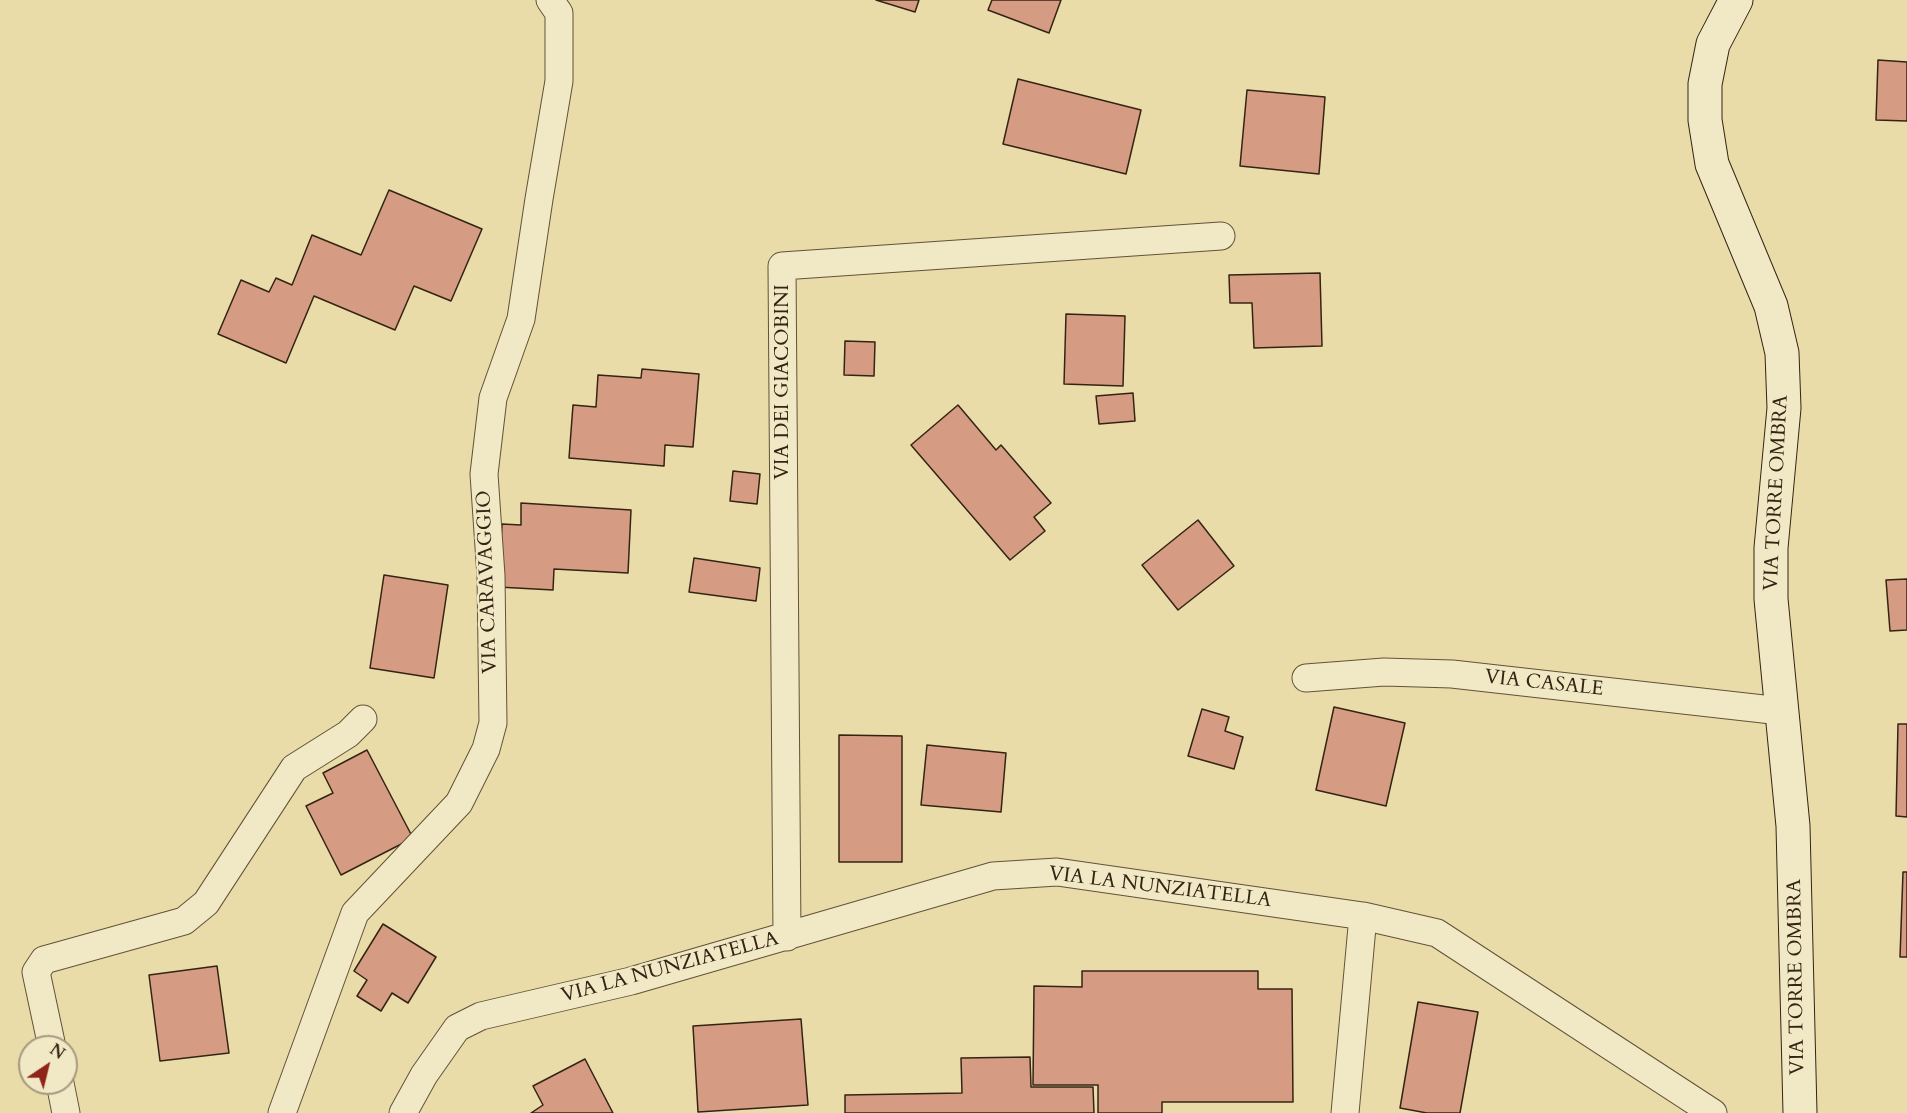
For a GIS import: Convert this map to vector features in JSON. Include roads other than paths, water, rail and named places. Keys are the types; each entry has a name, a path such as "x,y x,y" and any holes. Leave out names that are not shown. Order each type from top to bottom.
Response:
{"street":[{"name":"VIA CARAVAGGIO","path":"282,1113 355,913 459,803 486,749 493,723 491,576 484,474 493,398 521,320 538,199 559,81 559,12 550,0"},
{"name":"VIA TORRE OMBRA","path":"1736,0 1713,44 1705,84 1705,120 1712,164 1772,306 1782,353 1784,408 1771,548 1771,599 1793,826 1800,1113"},
{"name":"VIA DEI GIACOBINI","path":"787,937 782,266 1221,236"},
{"name":"VIA CASALE","path":"1306,678 1384,672 1452,674 1781,711"},
{"path":"49,1035 36,972 44,960 184,921 206,903 294,768 348,734 363,718"},
{"name":"VIA LA NUNZIATELLA","path":"403,1113 424,1075 457,1028 481,1016 631,981 993,876 1057,872 1363,916 1437,933 1713,1113"},
{"path":"1345,1113 1363,916"},
{"path":"62,1095 66,1113"}]}
